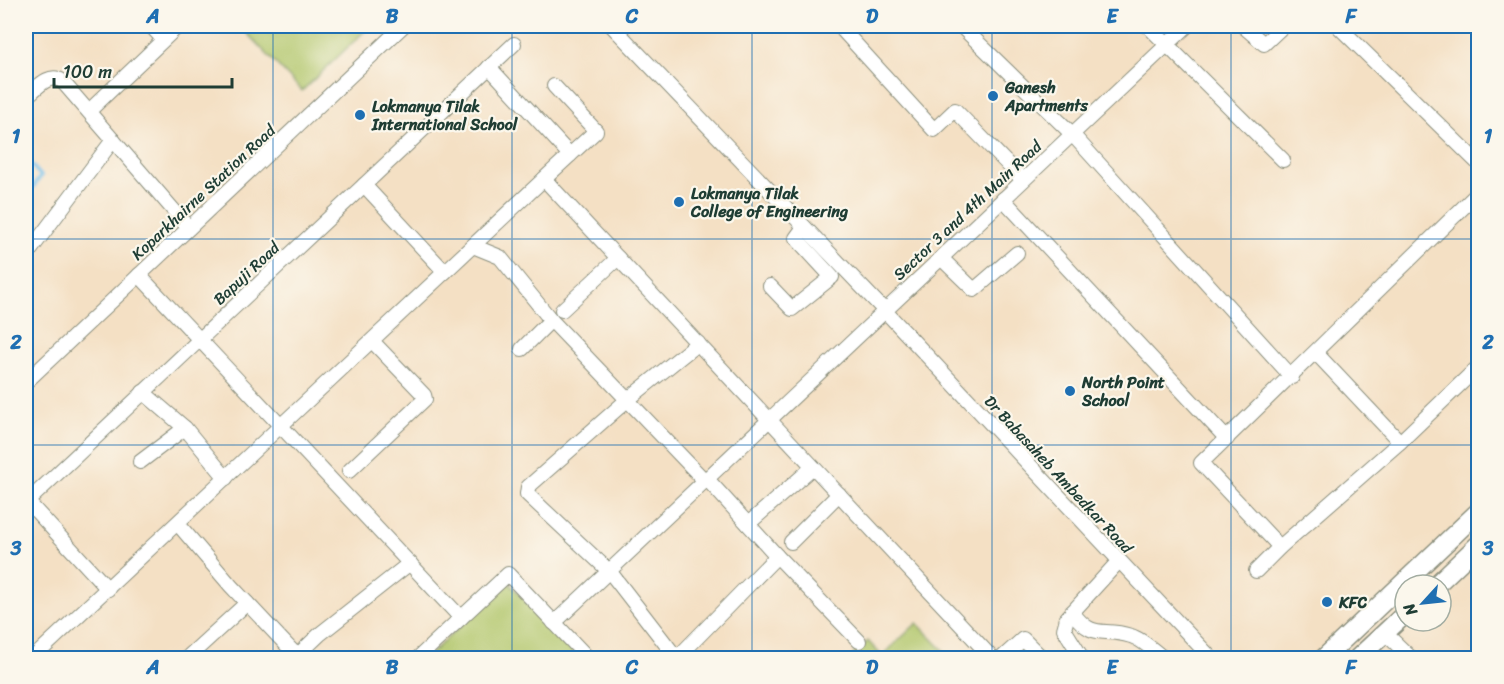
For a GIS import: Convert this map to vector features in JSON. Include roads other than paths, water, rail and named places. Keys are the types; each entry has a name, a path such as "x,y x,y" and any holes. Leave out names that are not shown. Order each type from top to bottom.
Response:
{"main road":[{"path":"1324,658 1479,512"},
{"path":"1449,573 1479,545"},
{"path":"1358,658 1393,625"}],"street":[{"path":"151,26 164,39"},
{"path":"88,111 178,26"},
{"name":"Koparkhairne Station Road","path":"28,374 139,275 403,26"},
{"name":"Dr Babasaheb Ambedkar Road","path":"612,26 885,311 1118,562 1211,658"},
{"path":"839,26 934,130 955,110 1023,180"},
{"path":"961,26 1072,134 1292,377"},
{"path":"1148,26 1283,160"},
{"name":"Sector 3 and 4th Main Road","path":"554,623 1187,26"},
{"path":"1243,26 1263,44 1283,26"},
{"path":"1338,26 1479,162"},
{"name":"Bapuji Road","path":"26,502 514,44"},
{"path":"489,67 570,154"},
{"path":"26,97 50,77 56,77 189,228"},
{"path":"33,658 596,131 554,86"},
{"path":"26,256 113,140"},
{"path":"544,179 992,658"},
{"path":"364,185 445,272"},
{"path":"1280,547 1201,464 1479,193"},
{"path":"1003,199 1227,439"},
{"path":"804,226 796,238 832,277"},
{"path":"473,246 500,257 551,320 605,375 626,401 706,480 859,641"},
{"path":"941,258 974,290 1017,253"},
{"path":"562,310 618,258"},
{"path":"770,286 792,309 832,277 838,277 843,267"},
{"path":"139,275 461,618"},
{"path":"522,349 551,320"},
{"path":"349,471 425,399 424,395 373,342"},
{"path":"698,343 626,401 527,490 529,497 609,572 675,656 777,556"},
{"path":"1316,353 1400,442"},
{"path":"1256,572 1280,547 1400,442 1479,367"},
{"path":"143,392 185,428 226,478"},
{"path":"140,462 185,428"},
{"path":"748,524 813,467"},
{"path":"791,542 838,494"},
{"path":"26,502 108,589"},
{"path":"177,524 247,603 299,657 320,634 410,563"},
{"path":"1082,658 1064,629 1067,618 1118,562"},
{"path":"418,658 508,574 588,658"},
{"path":"187,658 247,603"},
{"path":"1072,612 1082,625 1096,633 1115,632 1134,636 1162,658"},
{"path":"1385,633 1411,658"},
{"path":"1002,658 1023,639 1042,658"}],"waterway":[{"path":"26,159 41,176 26,197"}],"place":[{"name":"Ganesh Apartments","path":"993,96"},
{"name":"Lokmanya Tilak International School","path":"360,115"},
{"name":"Lokmanya Tilak College of Engineering","path":"679,202"},
{"name":"North Point School","path":"1070,391"},
{"name":"KFC","path":"1327,602"}]}
